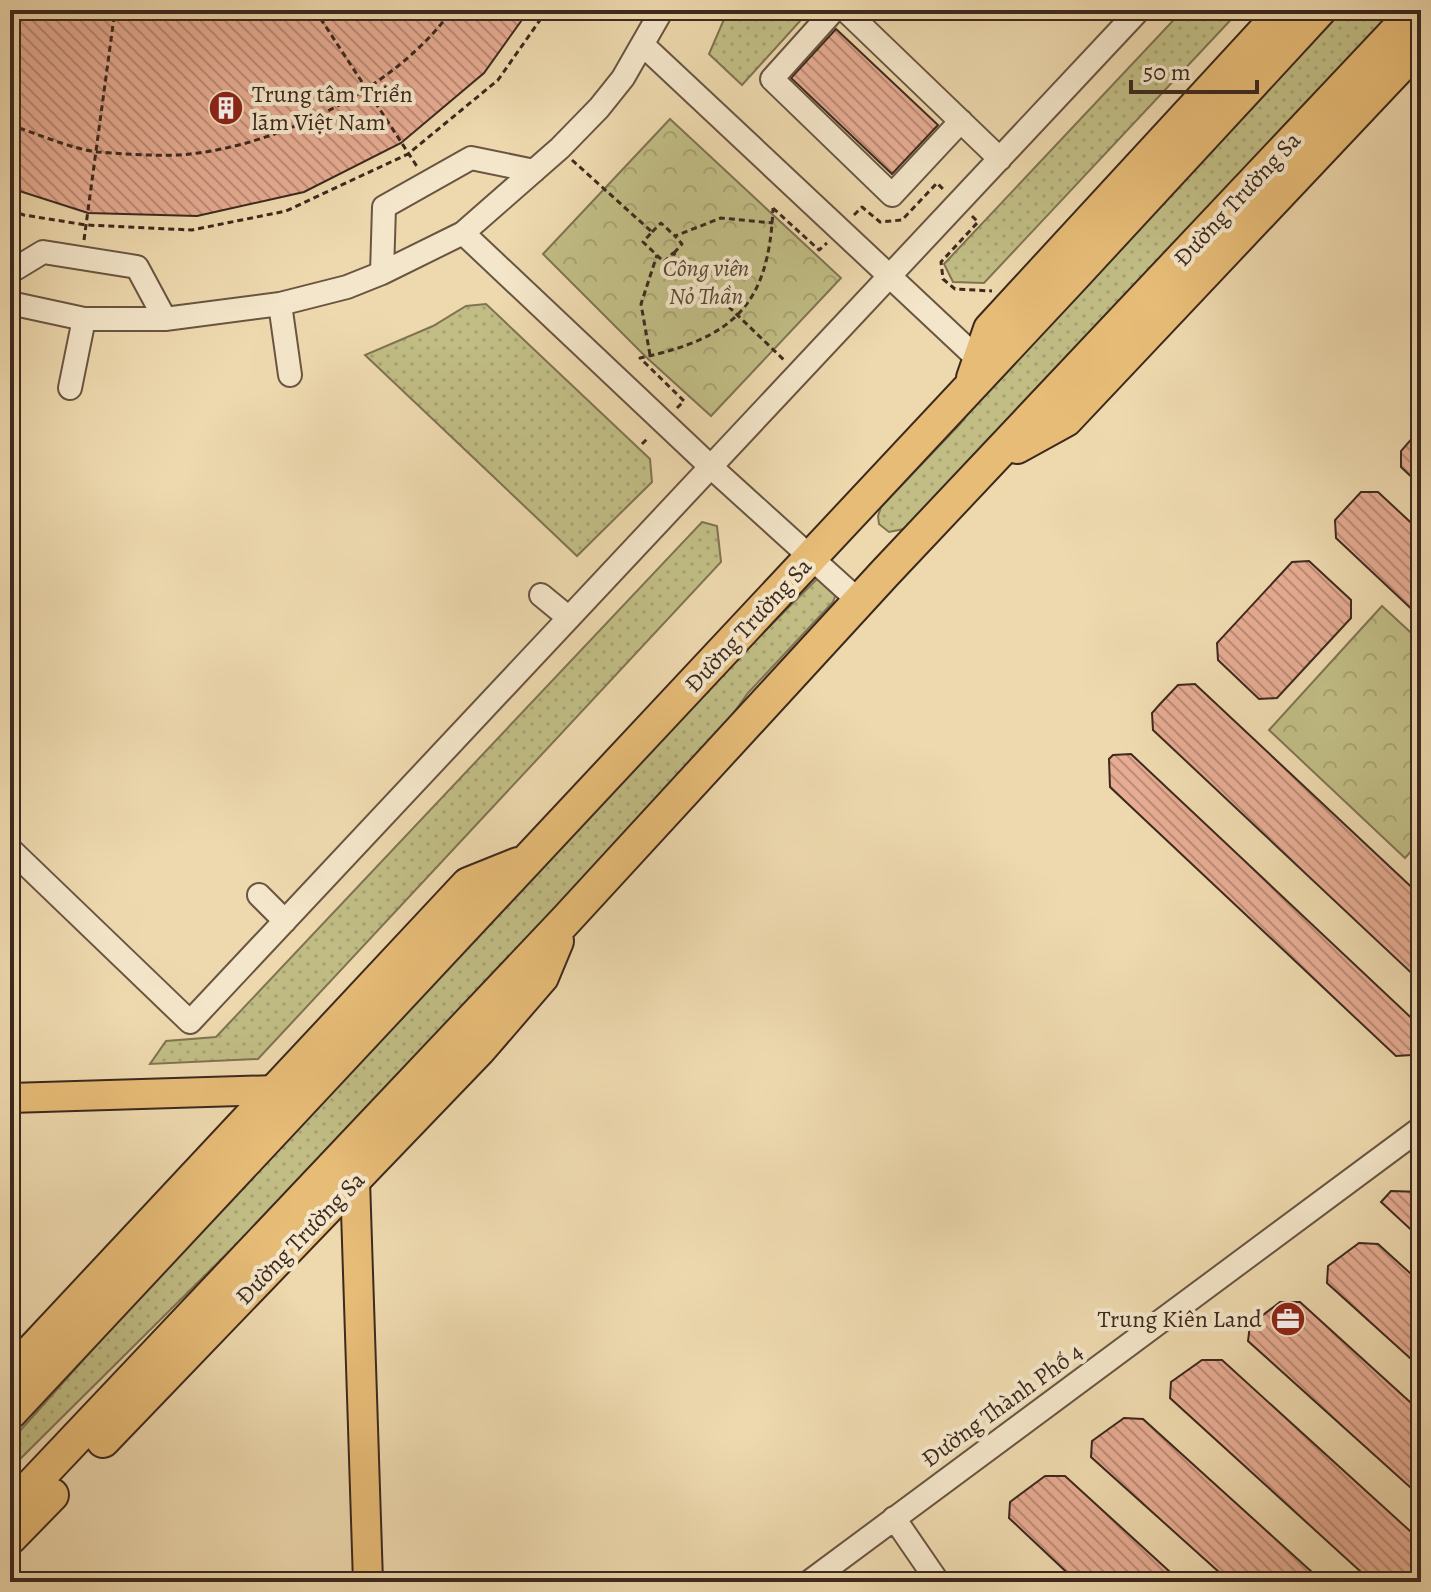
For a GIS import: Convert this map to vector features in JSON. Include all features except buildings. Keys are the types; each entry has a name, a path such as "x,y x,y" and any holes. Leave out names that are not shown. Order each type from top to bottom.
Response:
{"highway":[{"name":"Đường Trường Sa","path":"10,1413 811,558 974,374 1284,10"},
{"name":"Đường Trường Sa","path":"1065,267 1320,10"},
{"name":"Đường Trường Sa","path":"1120,344 1416,10"},
{"name":"Đường Trường Sa","path":"10,1508 566,920 993,459 1120,344 1421,44"},
{"name":"Đường Trường Sa","path":"10,1374 468,884 527,861"},
{"name":"Đường Trường Sa","path":"10,1538 479,1050 542,977 566,920"}],"main road":[{"path":"10,1098 276,1090"},
{"path":"355,1180 368,1582"}],"street":[{"path":"10,303 84,319 165,319 280,304 347,287 382,273 463,233 560,148 615,88 662,10"},
{"path":"834,10 772,79 892,195 961,121"},
{"path":"845,10 1000,159"},
{"path":"10,849 190,1022 1139,10"},
{"path":"643,45 890,276 974,374"},
{"path":"382,273 384,207 471,158 534,171"},
{"path":"463,233 711,467 860,602"},
{"path":"10,272 43,252 137,267 165,319"},
{"path":"280,304 290,375"},
{"path":"70,388 84,319"},
{"path":"541,595 569,618"},
{"path":"259,895 285,921"},
{"name":"Đường Thành Phố 4","path":"809,1582 1421,1128"},
{"path":"894,1518 938,1582"}],"path":[{"path":"81,258 115,10"},
{"path":"315,10 428,182"},
{"path":"10,125 95,152 189,154 282,133 367,91 438,29 452,10"},
{"path":"10,210 86,225 192,230 286,211 408,154 498,80 547,10"},
{"path":"560,148 652,232"},
{"path":"642,444 684,401 640,358 707,338 739,317 763,274 773,208 819,250 862,207 880,222 902,220 937,183 978,222 941,262 943,279 955,289 999,291"},
{"path":"675,236 721,218 773,223"},
{"path":"661,223 675,236 682,244 664,262 643,242 661,223"},
{"path":"673,253 798,374"},
{"path":"650,356 641,304 657,255"}],"green space":[{"path":"728,10 810,10 742,85 709,54"},
{"path":"1183,10 1240,10 984,283 953,282 944,264"},
{"path":"1337,10 1397,10 904,529 889,532 879,524 881,507 960,424 1013,356"},
{"name":"Công viên Nỏ Thần","path":"670,119 841,278 711,416 646,357 543,254"},
{"path":"486,304 650,459 652,482 577,556 365,355 433,326 466,306"},
{"path":"702,522 717,526 721,562 258,1059 150,1064 166,1041 216,1037"},
{"path":"819,577 837,591 833,602 748,693 725,725 296,1185 10,1469 10,1442 210,1218 700,696"},
{"path":"1382,606 1421,642 1421,840 1405,858 1269,730"}],"place":[{"name":"Trung tâm Triển lãm Việt Nam","path":"226,108"},
{"name":"Trung Kiên Land","path":"1288,1319"}]}
